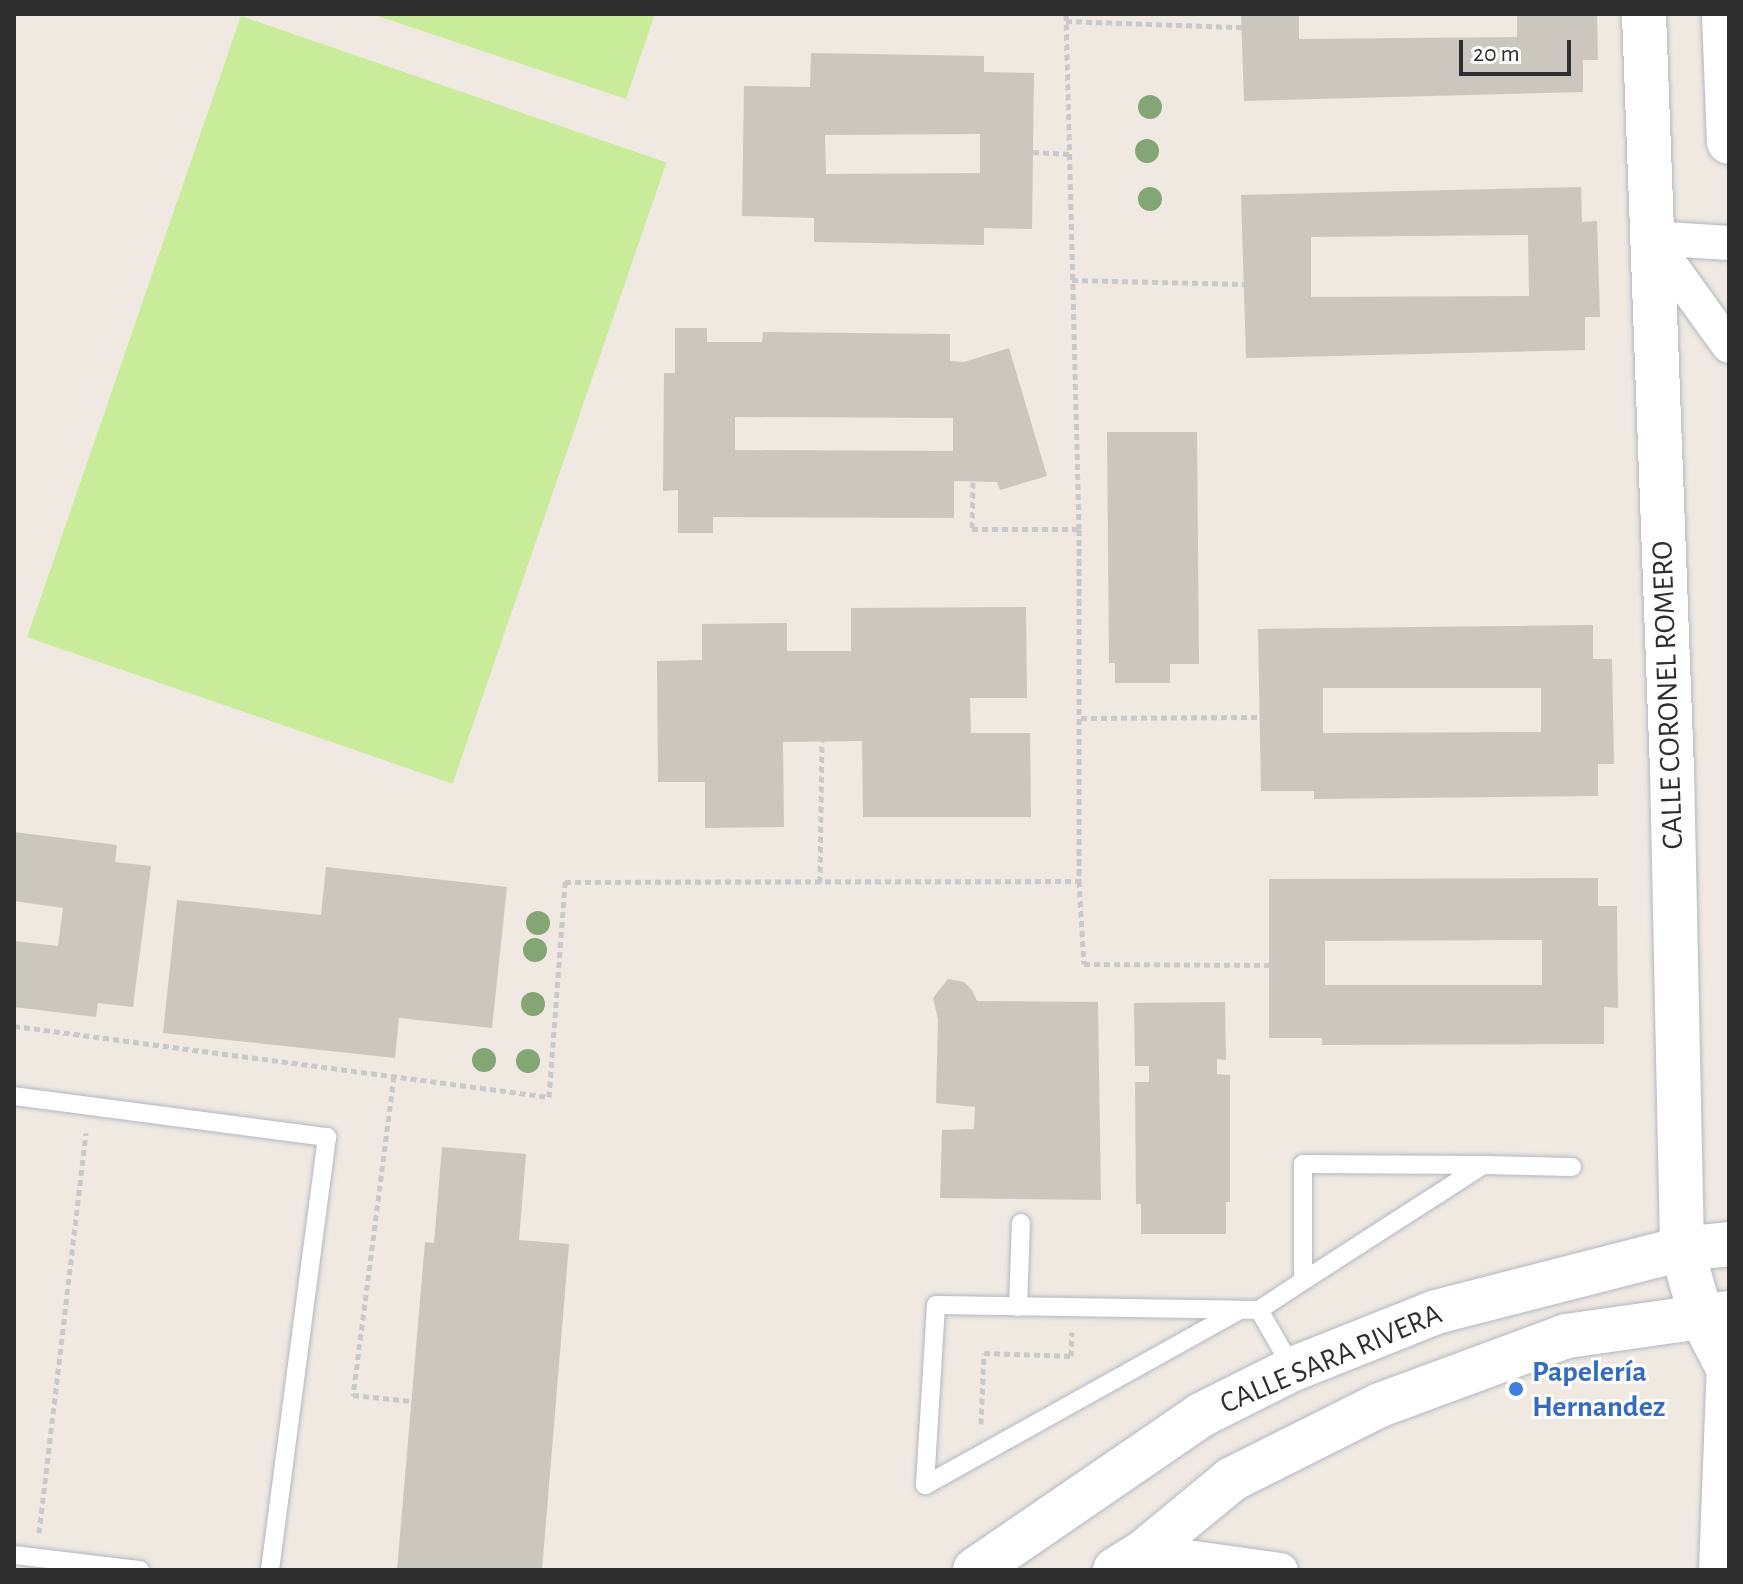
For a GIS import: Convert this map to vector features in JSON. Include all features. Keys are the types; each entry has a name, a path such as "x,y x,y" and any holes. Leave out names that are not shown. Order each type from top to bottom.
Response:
{"main road":[{"name":"CALLE CORONEL ROMERO","path":"1644,14 1672,769 1682,1249 1715,1314 1728,1366 1721,1570"},
{"path":"1724,14 1729,142"},
{"name":"CALLE SARA RIVERA","path":"975,1570 1201,1415 1293,1369 1436,1312 1682,1249 1729,1244"},
{"name":"CALLE SARA RIVERA","path":"1130,1560 1232,1479 1380,1405 1567,1336 1715,1314"}],"street":[{"path":"1651,238 1729,243"},
{"path":"1651,238 1729,346"},
{"path":"1130,1560 1281,1570"}],"lane":[{"path":"14,1096 327,1137 270,1570"},
{"path":"1303,1281 1303,1164 1572,1167"},
{"path":"1240,1310 925,1485 936,1305 1259,1310 1483,1165"},
{"path":"1018,1307 1021,1223"},
{"path":"1259,1310 1293,1369"},
{"path":"14,1555 140,1570"}],"path":[{"path":"1242,27 1066,17 1079,529 1079,881 1084,964 1269,965"},
{"path":"1033,152 1070,154"},
{"path":"1072,280 1244,284"},
{"path":"973,482 972,529 1079,529"},
{"path":"1081,718 1259,717"},
{"path":"820,882 822,741"},
{"path":"14,1026 549,1097 565,882 1079,881"},
{"path":"394,1076 353,1395 411,1401"},
{"path":"36,1557 90,1106"},
{"path":"979,1455 984,1353 1071,1356 1074,1307"}],"green space":[{"path":"372,14 655,14 626,99"},
{"path":"241,16 666,163 453,784 27,637"}],"building":[{"path":"1241,14 1299,14 1299,39 1517,37 1517,14 1597,14 1598,60 1583,60 1583,92 1244,101"},
{"path":"811,53 984,56 984,72 1034,73 1032,229 984,228 984,245 814,242 814,218 742,216 744,86 810,87","holes":["980,134 980,173 826,174 825,135"]},
{"path":"1581,187 1582,222 1597,221 1600,317 1585,317 1585,350 1246,358 1241,195","holes":["1528,235 1529,296 1311,297 1311,237"]},
{"path":"675,328 707,328 707,342 762,342 763,332 950,334 950,361 964,362 1009,348 1047,476 1000,490 997,482 954,481 954,518 713,517 713,533 678,533 678,490 663,491 664,373 675,373","holes":["735,417 953,418 953,451 735,450"]},
{"path":"1107,432 1197,432 1199,664 1170,664 1170,683 1115,683 1115,663 1109,663"},
{"path":"1026,607 1027,698 970,698 971,733 1030,733 1031,817 863,817 862,741 783,742 784,827 705,828 705,782 658,782 657,661 702,660 702,624 787,623 787,651 851,651 851,608"},
{"path":"1593,625 1593,659 1612,659 1614,764 1598,764 1598,796 1314,799 1314,791 1261,791 1258,629","holes":["1323,688 1541,688 1541,732 1323,733"]},
{"path":"14,832 117,845 115,862 151,866 133,1007 98,1003 96,1017 14,1007 14,941 58,946 63,908 14,901"},
{"path":"326,867 507,887 492,1028 399,1018 395,1058 163,1033 177,900 321,915"},
{"path":"1598,878 1598,906 1617,906 1618,1008 1604,1007 1604,1044 1322,1045 1322,1038 1269,1038 1269,879","holes":["1542,940 1542,985 1325,985 1325,941"]},
{"path":"948,979 964,982 977,1001 1098,1002 1101,1200 940,1198 942,1130 974,1129 975,1107 936,1103 938,1019 933,998"},
{"path":"1225,1002 1226,1060 1217,1059 1217,1074 1230,1075 1230,1202 1226,1202 1226,1234 1141,1234 1141,1204 1136,1204 1135,1082 1149,1082 1149,1066 1135,1066 1134,1003"},
{"path":"442,1147 526,1154 519,1240 569,1244 542,1570 397,1570 425,1242 434,1243"}],"place":[{"name":"Papelería Hernandez","path":"1516,1389"}]}
